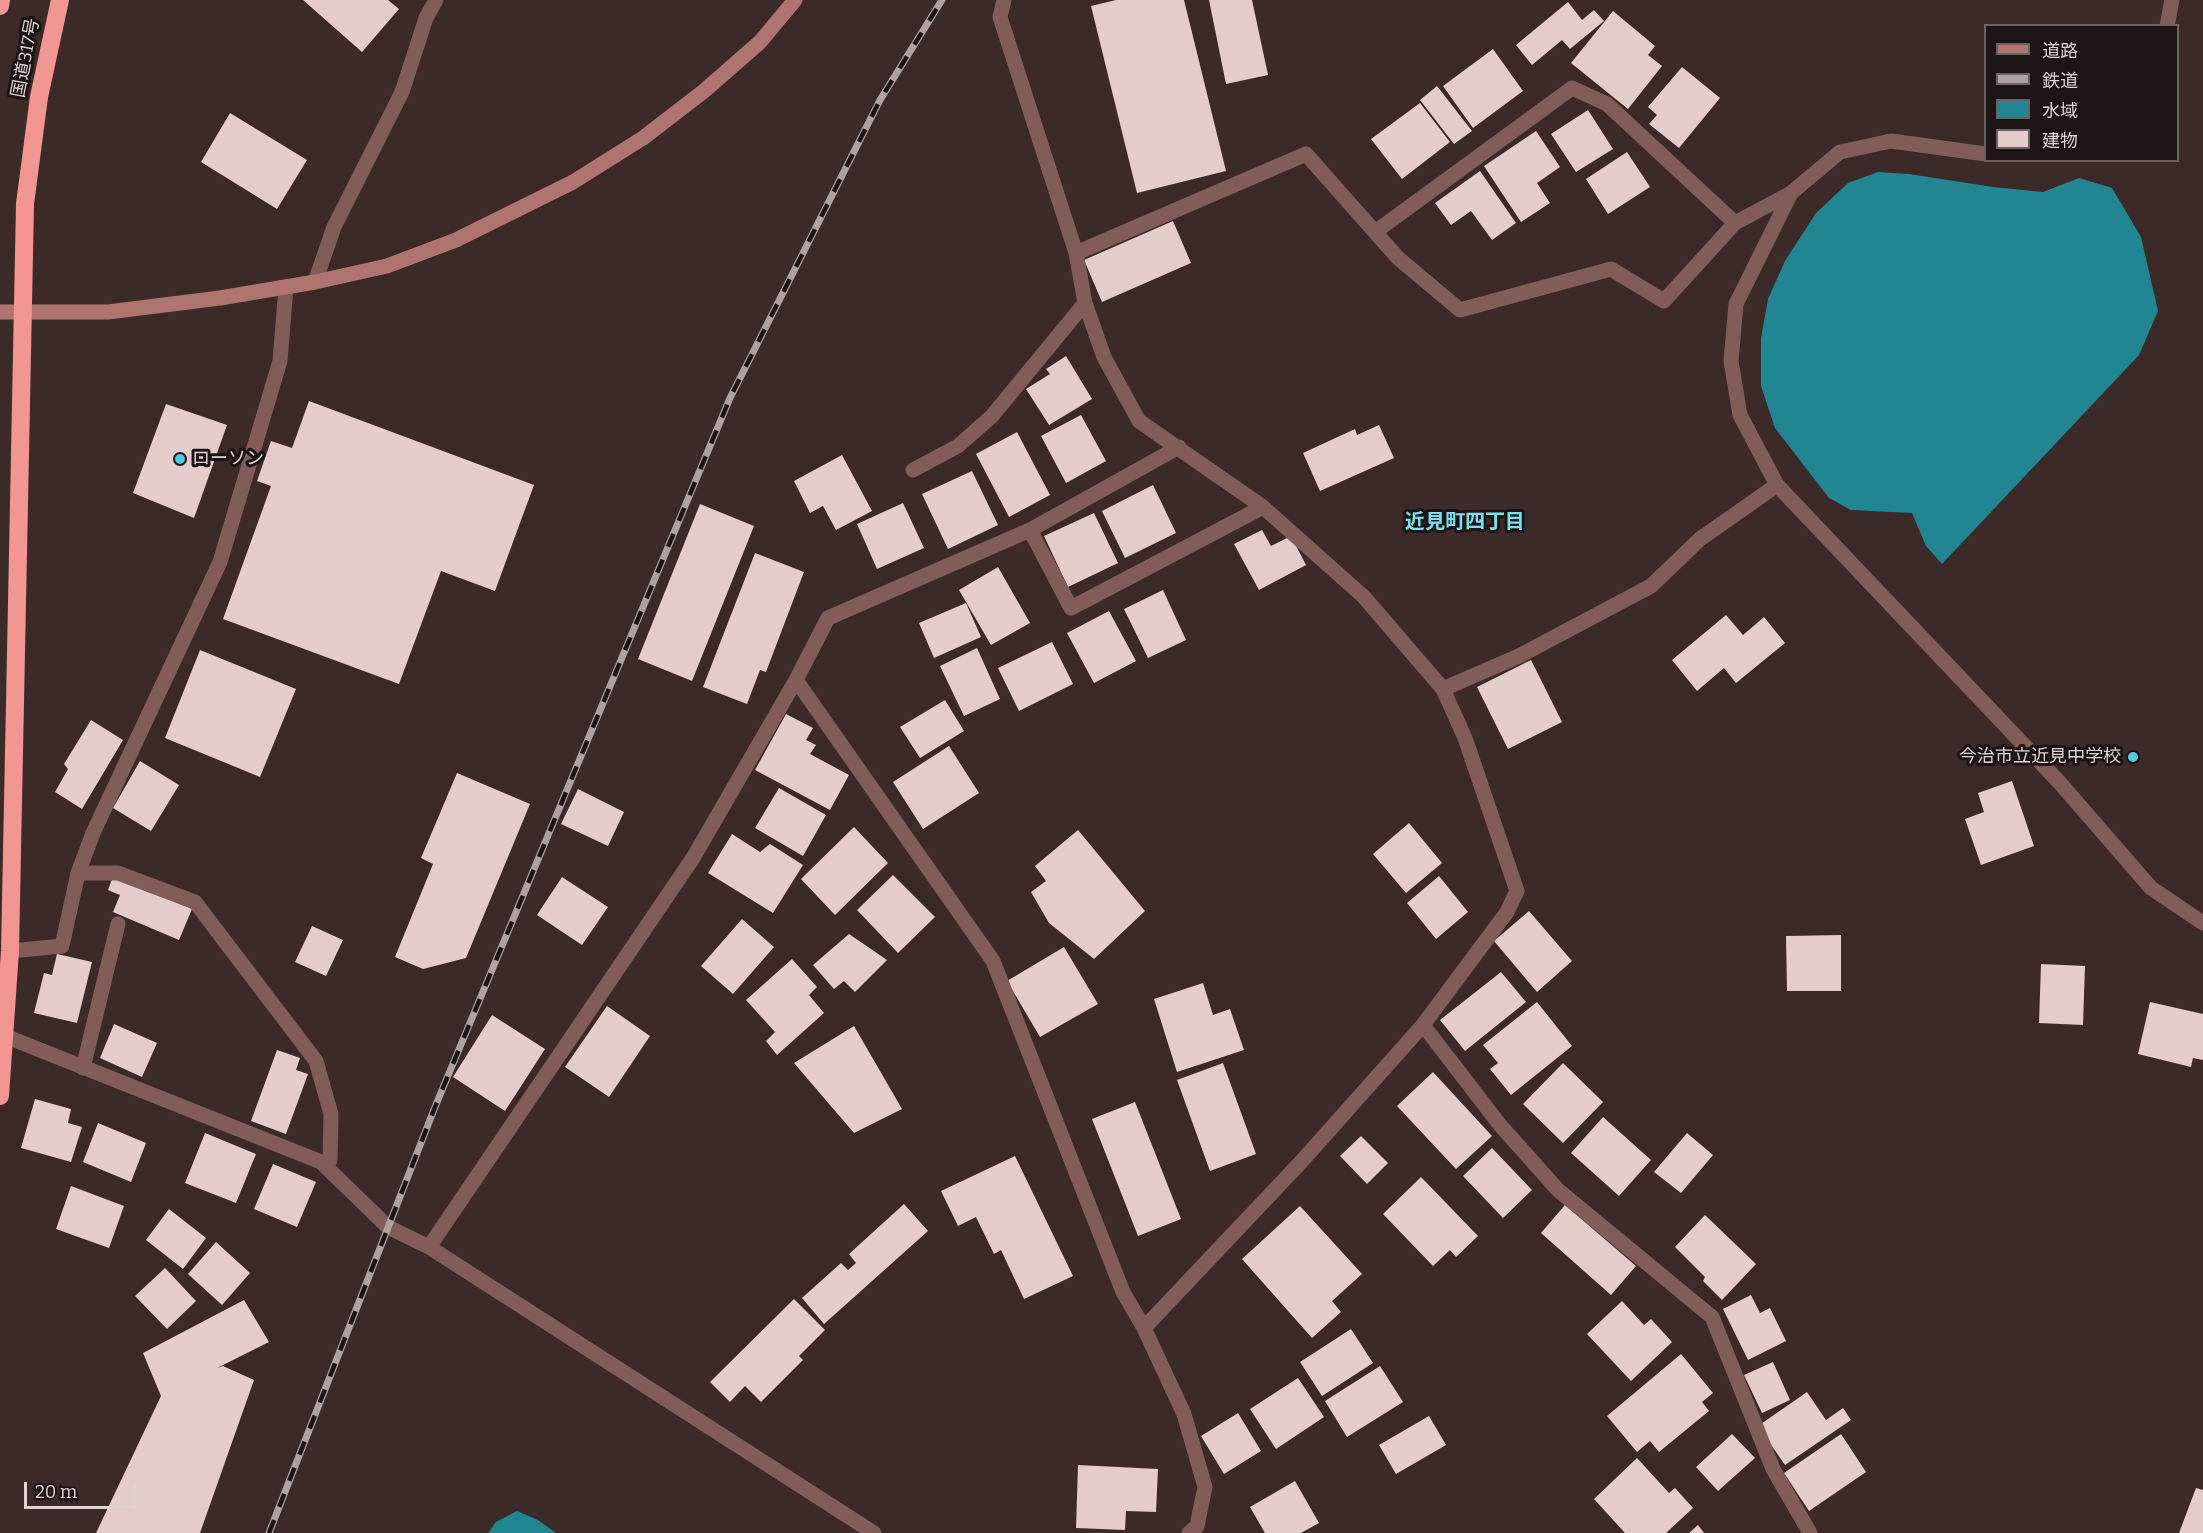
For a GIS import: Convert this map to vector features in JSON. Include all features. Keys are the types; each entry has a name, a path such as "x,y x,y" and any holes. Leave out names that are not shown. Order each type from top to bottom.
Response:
{"highway":[{"name":"国道317号","path":"0,6 1,0"},
{"name":"国道317号","path":"0,1096 10,951 25,204 39,97 60,0"}],"street":[{"path":"315,282 333,226 402,92 426,18 436,0"},
{"path":"0,312 108,312 286,288 387,266 456,240 573,182 644,138 704,91 760,42 795,0"},
{"path":"1004,0 1000,16 1076,253 1085,303 1104,357 1140,421 1263,507 1364,597 1443,689 1465,738 1517,891 1507,912 1423,1025 1301,1162 1144,1328"},
{"path":"2167,24 2172,0"},
{"path":"1375,232 1572,88 1607,104 1735,223"},
{"path":"1076,253 1306,154 1398,258 1460,310 1611,269 1664,301 1735,223 1791,193 1840,152 1890,141 1984,154"},
{"path":"1791,193 1736,304 1731,361 1740,415 1777,485 2060,783 2151,888 2203,923"},
{"path":"10,951 62,946 78,873 93,833 220,562 279,361 286,288"},
{"path":"913,470 958,446 992,416 1085,303"},
{"path":"429,1247 693,858 796,680 828,618 1030,530 1179,447"},
{"path":"1443,689 1520,656 1651,586 1700,539 1777,485"},
{"path":"1030,530 1071,608 1263,507"},
{"path":"796,680 993,961 1122,1292 1144,1328 1184,1414 1205,1487 1197,1526 1189,1533"},
{"path":"78,873 118,873 195,902 316,1060 331,1114 330,1160 321,1162"},
{"path":"83,1068 118,924"},
{"path":"1423,1025 1500,1125 1558,1190 1712,1317 1773,1469 1810,1533"},
{"path":"5,1036 321,1162 388,1227 429,1247 874,1533"}],"water":[{"path":"1878,172 2043,192 2079,178 2112,188 2141,237 2158,311 2139,355 1942,564 1926,546 1912,513 1851,510 1829,498 1775,428 1761,386 1761,338 1768,299 1785,261 1816,213 1848,183"},
{"path":"517,1511 538,1520 556,1533 488,1533 496,1522"}],"building":[{"path":"303,0 388,0 399,9 362,52"},
{"path":"1116,0 1184,0 1226,171 1137,193 1091,6"},
{"path":"1209,0 1252,0 1268,75 1226,84"},
{"path":"1568,2 1582,20 1594,10 1604,21 1570,49 1562,40 1532,65 1516,45"},
{"path":"1613,11 1655,46 1648,55 1662,66 1628,109 1571,63"},
{"path":"1493,49 1523,91 1473,128 1443,86"},
{"path":"1682,67 1720,98 1679,148 1649,124 1657,115 1648,107"},
{"path":"1437,86 1472,131 1454,144 1420,100"},
{"path":"1420,103 1450,142 1402,179 1371,139"},
{"path":"1588,110 1613,149 1576,172 1551,134"},
{"path":"230,113 307,160 277,209 201,162"},
{"path":"1536,131 1560,167 1537,183 1550,203 1521,222 1484,166"},
{"path":"1627,152 1650,187 1608,214 1586,179"},
{"path":"1480,171 1516,223 1492,240 1471,211 1451,225 1435,203"},
{"path":"1173,221 1191,263 1102,302 1084,260"},
{"path":"1066,356 1092,399 1049,425 1026,389 1050,374 1046,369"},
{"path":"309,401 534,485 495,591 441,571 399,684 223,619 271,486 257,481 271,441 292,448"},
{"name":"ローソン","path":"166,404 227,425 194,518 133,493"},
{"path":"1081,415 1106,461 1066,483 1041,436"},
{"path":"1379,425 1394,458 1320,491 1303,453 1355,429 1357,435"},
{"path":"1017,432 1050,495 1009,517 976,454"},
{"path":"842,455 872,511 836,530 823,506 810,513 794,481"},
{"path":"972,471 998,525 948,549 922,494"},
{"path":"1153,485 1176,533 1125,558 1102,511"},
{"path":"903,503 924,548 877,569 857,524"},
{"path":"700,504 754,526 692,681 638,659"},
{"path":"1094,513 1118,563 1068,587 1044,536"},
{"path":"1262,530 1271,546 1291,536 1306,565 1259,590 1234,544"},
{"path":"755,553 804,572 766,672 760,670 747,704 703,687"},
{"path":"998,567 1030,623 991,645 959,590"},
{"path":"1163,590 1186,640 1148,658 1124,609"},
{"path":"966,603 981,637 934,658 919,623"},
{"path":"1109,611 1136,661 1094,683 1067,633"},
{"path":"1726,615 1743,635 1764,617 1785,643 1736,683 1724,668 1697,691 1672,660"},
{"path":"1052,642 1073,684 1019,711 998,668"},
{"path":"977,648 1000,699 964,716 940,666"},
{"path":"200,650 296,689 260,777 165,738"},
{"path":"1531,660 1562,722 1508,749 1477,687"},
{"path":"945,700 964,731 920,758 900,727"},
{"path":"786,714 813,728 806,740 816,745 810,754 849,775 830,810 755,770"},
{"path":"91,720 123,740 82,809 55,792 68,769 64,764"},
{"path":"949,746 979,793 923,829 893,782"},
{"path":"140,761 179,785 151,831 113,808"},
{"path":"457,773 530,804 466,958 423,969 395,957 433,864 421,858"},
{"path":"2012,781 2034,846 1981,865 1965,819 1984,812 1978,793"},
{"path":"779,788 826,815 803,856 755,828"},
{"path":"578,789 624,812 608,846 561,824"},
{"path":"1409,823 1442,863 1406,893 1373,854"},
{"path":"854,827 888,863 835,915 801,879"},
{"path":"1078,830 1145,911 1094,959 1049,923 1031,892 1046,881 1035,866"},
{"path":"732,834 760,852 770,844 803,865 773,913 708,873"},
{"path":"893,875 935,917 898,953 857,910"},
{"path":"113,876 192,909 179,940 113,912 120,895 108,890"},
{"path":"1439,876 1468,912 1436,939 1407,903"},
{"path":"562,877 608,907 582,945 537,915"},
{"path":"1529,911 1572,961 1537,992 1494,941"},
{"path":"742,919 774,947 733,994 701,966"},
{"path":"312,926 343,940 326,976 295,962"},
{"path":"849,934 887,960 855,992 844,981 834,989 813,965"},
{"path":"1841,935 1841,991 1787,991 1786,936"},
{"path":"1064,947 1098,1004 1040,1037 1007,981"},
{"path":"57,954 92,962 77,1023 34,1013 44,973 52,975"},
{"path":"792,959 817,987 809,995 824,1013 777,1055 766,1041 775,1032 746,1000"},
{"path":"2041,964 2085,966 2083,1025 2039,1023"},
{"path":"1501,972 1526,1002 1465,1051 1440,1020"},
{"path":"1203,983 1213,1015 1230,1009 1244,1050 1177,1072 1154,999"},
{"path":"1537,1002 1572,1046 1511,1095 1490,1069 1498,1063 1483,1045"},
{"path":"2150,1002 2203,1014 2203,1060 2193,1058 2191,1067 2138,1054"},
{"path":"607,1006 650,1036 609,1097 565,1067"},
{"path":"492,1015 545,1049 505,1111 453,1077"},
{"path":"114,1024 157,1043 142,1077 100,1058"},
{"path":"854,1026 902,1109 854,1133 794,1063"},
{"path":"277,1050 300,1058 296,1070 308,1074 286,1134 251,1121"},
{"path":"1223,1063 1256,1154 1210,1171 1177,1080"},
{"path":"1563,1063 1603,1102 1563,1143 1523,1104"},
{"path":"1433,1072 1492,1136 1456,1169 1397,1106"},
{"path":"35,1099 71,1109 68,1123 82,1127 71,1162 21,1148"},
{"path":"1135,1102 1181,1219 1138,1236 1092,1119"},
{"path":"1603,1117 1651,1160 1619,1196 1571,1153"},
{"path":"98,1123 146,1143 131,1182 83,1162"},
{"path":"205,1133 256,1154 236,1203 185,1183"},
{"path":"1687,1133 1713,1155 1681,1193 1654,1172"},
{"path":"1361,1136 1388,1163 1367,1184 1340,1156"},
{"path":"1492,1148 1532,1190 1503,1218 1463,1176"},
{"path":"1015,1156 1073,1276 1024,1299 1001,1250 994,1254 976,1217 958,1226 941,1191"},
{"path":"273,1164 316,1182 297,1227 254,1209"},
{"path":"1421,1177 1478,1236 1456,1257 1450,1250 1433,1266 1383,1214"},
{"path":"71,1186 124,1206 109,1248 56,1229"},
{"path":"904,1204 928,1231 824,1324 802,1298 841,1263 848,1270 856,1263 849,1254"},
{"path":"1565,1205 1636,1266 1611,1295 1541,1233"},
{"path":"1300,1206 1362,1274 1332,1301 1341,1312 1312,1338 1242,1259"},
{"path":"169,1209 206,1238 183,1269 146,1240"},
{"path":"1705,1215 1756,1264 1722,1300 1703,1281 1705,1277 1675,1247"},
{"path":"216,1242 250,1273 222,1305 188,1274"},
{"path":"165,1268 196,1301 167,1329 135,1296"},
{"path":"1751,1295 1760,1313 1770,1308 1786,1341 1748,1360 1723,1309"},
{"path":"794,1299 825,1330 799,1356 803,1360 761,1402 745,1386 730,1402 710,1382"},
{"path":"244,1300 269,1342 217,1368 223,1366 254,1380 200,1533 96,1533 161,1396 143,1353"},
{"path":"1622,1301 1644,1325 1651,1319 1672,1342 1631,1381 1587,1334"},
{"path":"1351,1329 1373,1363 1322,1396 1300,1362"},
{"path":"1681,1354 1713,1393 1702,1402 1709,1411 1659,1452 1650,1441 1637,1452 1607,1416"},
{"path":"1773,1362 1790,1400 1762,1413 1744,1375"},
{"path":"1380,1366 1403,1402 1347,1437 1325,1401"},
{"path":"1298,1378 1324,1417 1276,1449 1250,1409"},
{"path":"1807,1392 1826,1420 1843,1408 1851,1420 1785,1465 1758,1426"},
{"path":"1238,1413 1261,1451 1224,1474 1201,1436"},
{"path":"1429,1416 1446,1445 1396,1474 1379,1445"},
{"path":"1732,1434 1755,1458 1718,1491 1696,1467"},
{"path":"1841,1434 1866,1472 1809,1511 1784,1473"},
{"path":"1637,1458 1669,1493 1675,1488 1693,1508 1666,1533 1625,1533 1594,1499"},
{"path":"1078,1465 1158,1469 1156,1512 1126,1511 1125,1530 1076,1528"},
{"path":"1295,1481 1319,1523 1301,1533 1265,1533 1250,1507"},
{"path":"2196,1488 2203,1490 2203,1533 2179,1533"},
{"path":"1698,1525 1704,1533 1689,1533"}],"railway":[{"path":"269,1533 435,1107 730,398 880,100 942,0"}],"place":[{"name":"ローソン","path":"180,459"},
{"name":"今治市立近見中学校","path":"2133,757"}],"district":[{"name":"近見町四丁目","path":"1465,522"}]}
